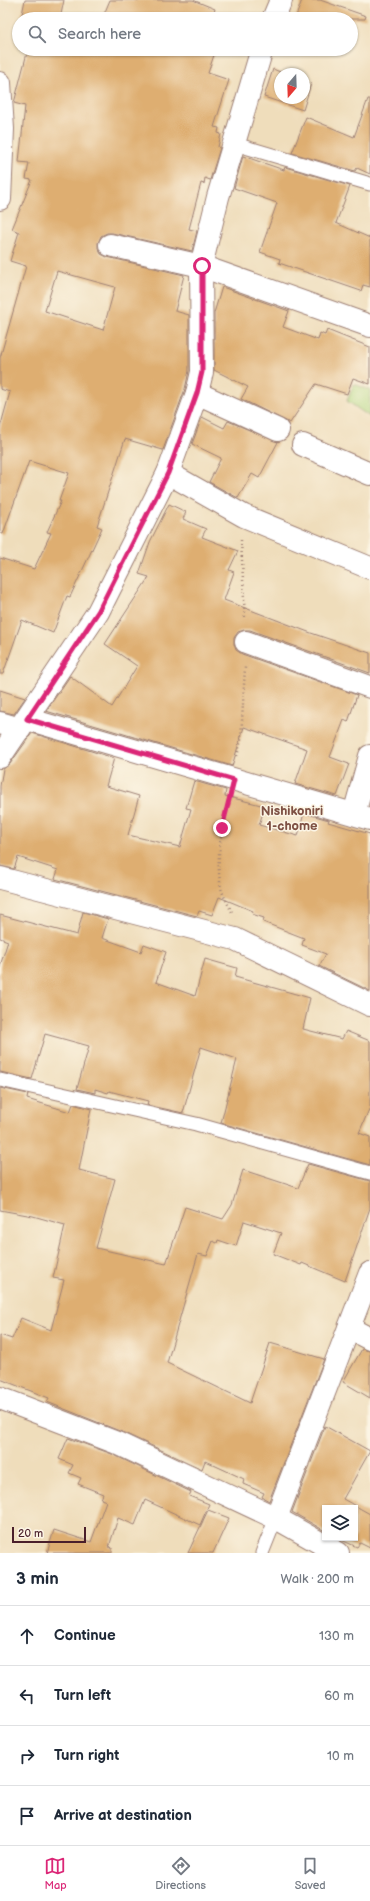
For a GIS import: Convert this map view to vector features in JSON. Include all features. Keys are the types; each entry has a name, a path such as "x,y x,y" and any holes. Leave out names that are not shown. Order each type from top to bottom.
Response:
{"street":[{"path":"277,12 281,0"},
{"path":"0,757 15,724 98,612 168,473 197,393 202,372 202,266 218,197 260,56"},
{"path":"0,84 3,129 0,199"},
{"path":"110,245 202,266 370,326"},
{"path":"197,393 278,430"},
{"path":"303,445 370,474"},
{"path":"168,473 244,516 370,568"},
{"path":"246,642 370,687"},
{"path":"15,724 234,780 362,817 370,756"},
{"path":"0,878 242,942 370,1005"},
{"path":"276,1518 370,1273"},
{"path":"349,1328 370,1339"},
{"path":"0,1398 116,1443 276,1518 338,1553"}],"lane":[{"path":"235,144 370,184"},
{"path":"0,1080 196,1124 370,1173"},
{"path":"262,1553 276,1518"}],"path":[{"path":"234,780 222,828 219,862 220,883 240,928 242,942"}],"green space":[{"path":"354,384 370,390 370,417 347,401"}],"building":[{"path":"25,0 64,0 61,12 22,12"},
{"path":"110,0 193,0 215,9 214,12 105,12"},
{"path":"302,0 320,0 354,12 298,12"},
{"path":"358,13 366,16 365,19 358,19"},
{"path":"26,56 214,56 208,73 229,80 214,127 219,128 218,133 221,134 218,147 220,148 210,180 205,178 204,184 201,183 189,229 197,231 192,251 112,233 107,233 101,236 98,243 98,248 101,254 107,257 184,275 175,311 189,315 189,371 185,389 163,450 125,439 97,526 102,528 70,597 67,596 53,633 22,620 3,674 0,674 0,558 34,569 51,533 47,532 61,501 59,501 69,473 29,461 3,534 0,533 0,428 10,392 0,389 0,358 26,266 10,261 19,232 12,229 32,180 26,179 29,163 19,162 25,106 14,103","holes":["57,271 115,287 103,330 45,311"]},
{"path":"273,69 274,100 264,97"},
{"path":"368,99 370,99 370,174 357,168 355,171 292,153 306,117 354,137"},
{"path":"285,104 305,104 303,110"},
{"path":"243,156 284,170 285,167 350,186 336,223 370,238 370,287 363,285 361,291 279,263 280,259 260,252 277,203 234,188"},
{"path":"222,287 289,311 283,327 318,340 320,333 325,335 327,330 370,347 370,384 353,378 347,394 316,384 290,423 241,399 248,387 214,370 214,313"},
{"path":"202,417 224,428 228,421 278,442 259,478 252,474 238,498 209,482 221,458 192,444"},
{"path":"169,504 186,512 183,519 206,529 202,537 238,551 229,570 234,572 224,600 311,633 370,653 370,673 250,630 238,632 234,638 236,650 242,654 357,695 348,722 344,720 330,757 349,764 337,796 295,784 307,749 244,727 232,766 46,711 70,676 112,707 137,666 105,644 149,577 139,574 150,542"},
{"path":"0,690 25,698 14,714 0,711"},
{"path":"32,733 114,758 106,786 139,796 128,835 180,847 191,809 186,808 194,781 226,790 225,796 265,806 259,825 298,836 304,813 329,820 328,822 370,834 370,991 319,966 326,954 302,945 304,938 263,922 264,918 252,914 253,911 219,897 212,915 199,911 197,916 55,879 58,870 18,857 14,869 0,866 0,786 3,769 10,764"},
{"path":"83,912 108,919 102,938 141,952 144,944 166,952 156,982 195,996 205,959 237,968 235,977 310,998 303,1029 342,1039 346,1031 370,1041 370,1107 359,1133 370,1137 370,1165 221,1123 237,1059 201,1047 183,1113 147,1105 148,1101 109,1091 108,1093 95,1089 95,1093 77,1089 89,1046 45,1034 32,1079 0,1072 0,966 8,941 0,938 0,915 77,935"},
{"path":"0,1088 28,1094 27,1099 70,1112 73,1104 91,1109 79,1170 115,1179 96,1248 166,1264 185,1207 223,1219 232,1205 243,1170 298,1188 308,1164 370,1181 370,1208 345,1281 302,1263 301,1265 273,1254 281,1233 244,1221 236,1246 218,1240 217,1243 213,1241 207,1256 198,1254 167,1363 250,1403 270,1343 324,1359 269,1501 262,1497 264,1493 243,1484 244,1479 205,1461 202,1469 122,1432 47,1402 49,1398 0,1379 0,1335 12,1339 21,1318 51,1330 64,1280 53,1278 65,1225 33,1216 0,1210"},
{"path":"362,1349 370,1351 370,1398 343,1382"},
{"path":"325,1426 370,1451 343,1499 354,1505 322,1505 322,1529 292,1512"},
{"path":"68,1438 112,1454 191,1492 189,1496 209,1504 200,1525 145,1500 135,1525 118,1518 109,1547 112,1548 112,1553 47,1553 54,1530 91,1542 106,1501 101,1499 103,1494 78,1484 81,1478 69,1473 73,1465 59,1459"},
{"path":"358,1507 370,1514 370,1548 360,1543 357,1547 344,1541 358,1541"},
{"path":"208,1510 229,1518 213,1553 188,1553"}],"district":[{"name":"Nishikoniri 1-chome","path":"292,818"}],"route":[{"path":"202,266 202,372 197,393 168,473 98,612 27,719 234,780 222,828"}]}
